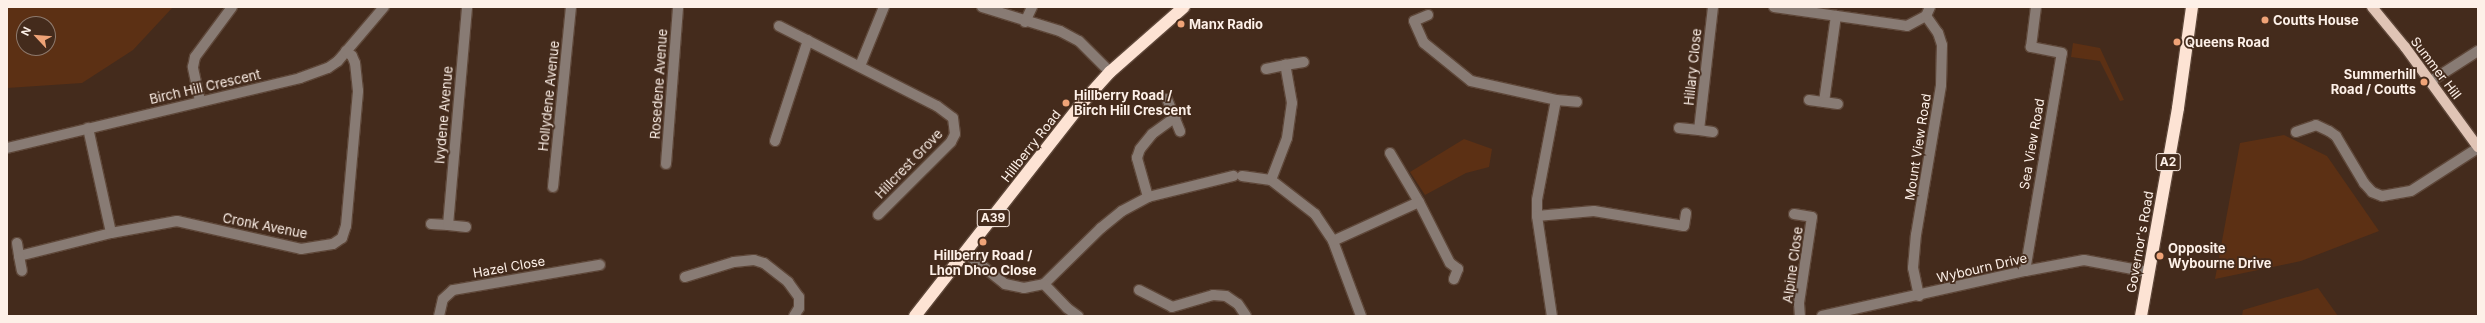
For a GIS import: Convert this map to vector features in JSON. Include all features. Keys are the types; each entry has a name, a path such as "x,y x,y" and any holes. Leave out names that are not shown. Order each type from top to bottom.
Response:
{"highway":[{"name":"Hillberry Road","path":"915,316 966,254 1056,135 1110,72 1184,7"},
{"name":"Governor's Road","path":"2141,316 2192,7"}],"main road":[{"name":"Summer Hill","path":"2372,7 2430,81 2478,147"}],"street":[{"path":"200,101 193,66 195,57 232,7"},
{"name":"Birch Hill Crescent","path":"7,148 300,78 328,68 346,51 384,7"},
{"name":"Ivydene Avenue","path":"448,225 467,7"},
{"name":"Hollydene Avenue","path":"553,187 571,7"},
{"name":"Rosedene Avenue","path":"666,164 678,7"},
{"path":"860,66 884,7"},
{"path":"982,7 1025,22 1060,31 1079,41 1110,72"},
{"path":"1025,22 1032,7"},
{"name":"Hillary Close","path":"1699,130 1713,7"},
{"path":"1774,7 1907,26 1928,12"},
{"name":"Sea View Road","path":"2025,270 2062,53 2031,47 2036,7"},
{"name":"Mount View Road","path":"1919,296 1913,268 1914,255 1941,85 1942,45 1928,12"},
{"path":"1428,15 1414,21 1424,43 1471,81 1556,100 1577,102"},
{"path":"1824,102 1836,16"},
{"name":"Hillcrest Grove","path":"779,26 938,106 949,113 956,125 952,142 878,214"},
{"path":"775,140 808,40"},
{"name":"Cronk Avenue","path":"19,256 111,233 177,221 301,249 334,244 342,238 346,226 358,91 355,63 352,56 346,51"},
{"path":"2430,81 2478,51"},
{"path":"1266,69 1304,62"},
{"path":"1271,180 1287,138 1292,103 1285,65"},
{"path":"1167,99 1180,131"},
{"path":"1552,316 1537,216 1538,200 1556,100"},
{"path":"1809,100 1838,104"},
{"path":"1148,197 1137,158 1138,154 1152,134 1175,117"},
{"path":"2296,132 2316,125 2329,130 2336,136 2364,183 2372,192 2382,196 2400,195 2411,191 2478,147"},
{"path":"88,128 111,233"},
{"path":"1679,128 1712,132"},
{"path":"1390,153 1419,202 1450,263 1458,269 1454,279"},
{"path":"966,254 1005,284 1024,288 1044,284 1101,228 1148,197 1237,176 1271,180 1315,214 1333,241 1362,316"},
{"path":"1333,241 1419,202"},
{"path":"1537,216 1594,211 1684,226 1686,213"},
{"name":"Alpine Close","path":"1794,214 1817,218 1799,303 1800,316"},
{"path":"431,224 466,227"},
{"path":"17,243 22,271"},
{"path":"685,277 734,262 754,260 764,263 788,282 799,297 799,308 794,316"},
{"name":"Wybourn Drive","path":"1822,316 1919,296 2025,270 2084,260 2149,272"},
{"name":"Hazel Close","path":"439,316 444,299 453,290 600,265"},
{"path":"1044,284 1067,308 1078,316"},
{"path":"1139,290 1172,307 1213,295 1226,296 1238,304 1246,316"}],"shaded area":[{"path":"7,7 173,7 133,50 82,83 7,88"},
{"path":"2073,43 2100,48 2124,100 2120,101 2100,61 2071,57"},
{"path":"2284,135 2327,156 2379,231 2301,261 2215,279 2240,143"},
{"path":"1464,139 1492,149 1489,167 1466,173 1425,195 1410,172"},
{"path":"2318,288 2338,316 2242,316 2243,310"}],"place":[{"name":"Coutts House","path":"2265,20"},
{"name":"Manx Radio","path":"1181,24"},
{"name":"Queens Road","path":"2177,42"},
{"name":"Summerhill Road / Coutts","path":"2424,82"},
{"name":"Hillberry Road / Birch Hill Crescent","path":"1066,103"},
{"name":"Hillberry Road / Lhon Dhoo Close","path":"983,242"},
{"name":"Opposite Wybourne Drive","path":"2160,256"}]}
